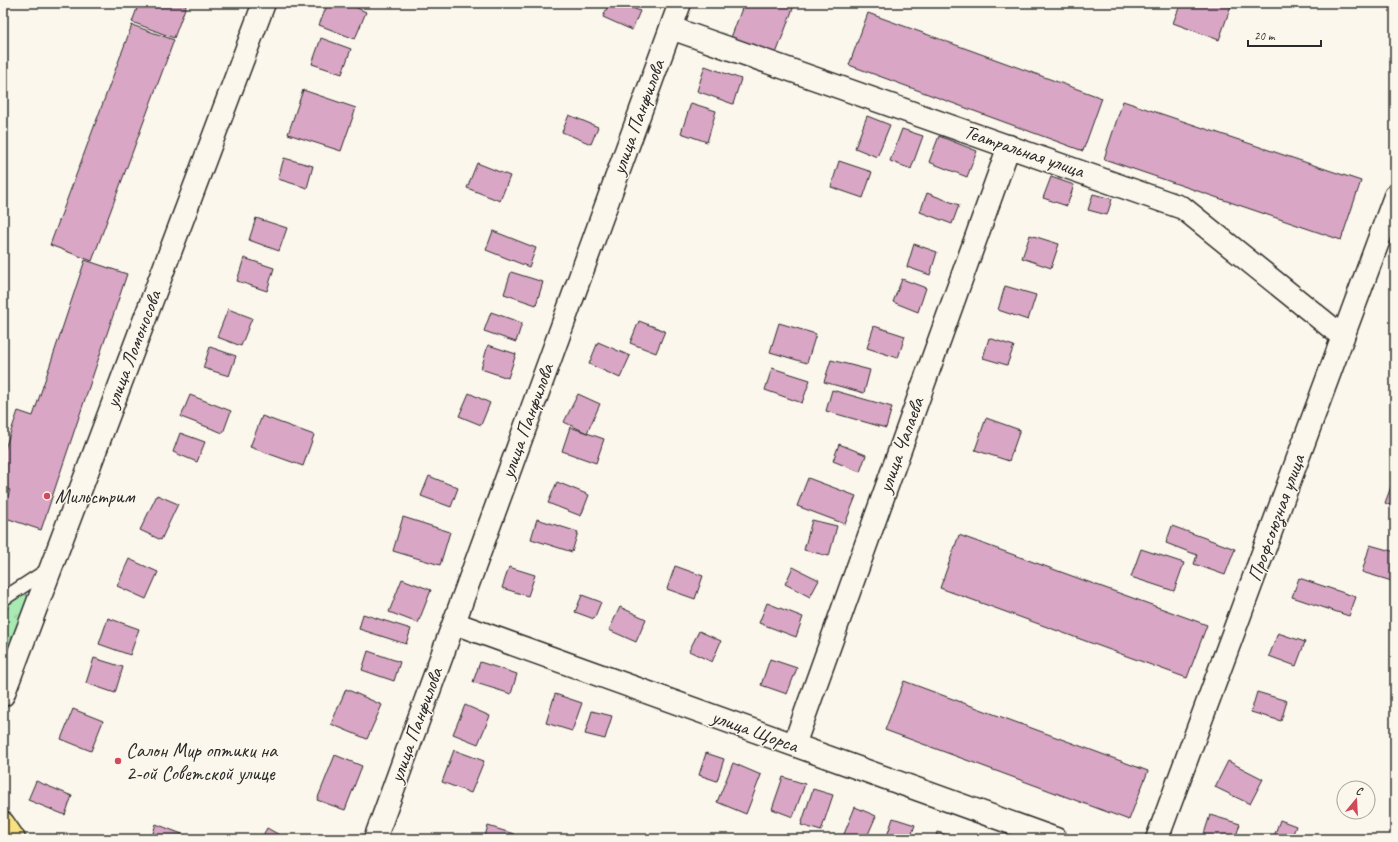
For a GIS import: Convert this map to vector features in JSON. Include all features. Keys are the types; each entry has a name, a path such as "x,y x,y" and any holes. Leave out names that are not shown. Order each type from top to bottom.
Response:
{"main road":[{"path":"3,823 14,839"}],"street":[{"name":"улица Ломоносова","path":"3,695 264,3"},
{"name":"улица Панфилова","path":"375,839 680,3"},
{"name":"Театральная улица","path":"671,28 1183,208 1343,337"},
{"name":"улица Чапаева","path":"794,745 1009,146"},
{"name":"Профсоюзная улица","path":"1157,839 1395,196"},
{"name":"улица Щорса","path":"454,623 1056,839"}],"lane":[{"path":"3,599 51,568"}],"green space":[{"path":"18,594 26,595 31,600 3,672 3,617 10,604"}],"building":[{"path":"139,3 187,3 174,38 132,22"},
{"path":"328,3 346,3 366,12 355,39 319,25"},
{"path":"609,3 620,3 640,11 632,30 603,17"},
{"path":"744,3 795,3 774,59 729,43"},
{"path":"1181,3 1232,3 1219,40 1173,23"},
{"path":"868,13 1102,98 1083,151 849,65"},
{"path":"132,25 174,40 92,261 50,245"},
{"path":"321,38 351,49 342,74 312,64"},
{"path":"705,66 741,79 733,104 697,91"},
{"path":"303,90 356,108 341,151 288,134"},
{"path":"1123,101 1361,181 1341,240 1104,159"},
{"path":"691,103 716,111 707,142 681,133"},
{"path":"569,115 598,127 591,144 562,132"},
{"path":"867,116 890,125 877,157 855,148"},
{"path":"902,129 923,136 911,169 890,161"},
{"path":"939,136 977,151 967,177 929,162"},
{"path":"284,158 313,166 307,188 278,179"},
{"path":"839,161 872,172 863,198 831,187"},
{"path":"477,163 510,176 500,201 467,188"},
{"path":"1051,177 1074,185 1067,206 1043,198"},
{"path":"927,193 959,205 952,224 920,212"},
{"path":"1093,194 1112,199 1107,215 1088,210"},
{"path":"256,218 287,228 279,251 249,240"},
{"path":"493,231 536,248 529,267 486,250"},
{"path":"1030,235 1059,244 1051,268 1022,258"},
{"path":"914,244 937,252 930,275 907,267"},
{"path":"244,258 274,268 267,291 237,281"},
{"path":"85,260 127,274 41,530 3,517 3,510 10,490 3,488 3,454 18,411 33,416"},
{"path":"511,272 543,282 536,305 504,294"},
{"path":"902,279 926,288 918,312 893,302"},
{"path":"1005,286 1036,295 1028,320 998,310"},
{"path":"228,309 252,318 241,346 217,337"},
{"path":"491,312 522,323 516,342 484,331"},
{"path":"639,321 665,331 656,353 630,343"},
{"path":"779,323 816,334 807,363 770,352"},
{"path":"874,326 905,336 898,358 867,348"},
{"path":"989,338 1014,346 1007,365 983,358"},
{"path":"598,342 630,356 620,378 589,364"},
{"path":"488,345 516,354 508,378 481,369"},
{"path":"210,347 236,356 229,376 203,368"},
{"path":"831,360 870,370 864,393 824,382"},
{"path":"772,368 810,380 802,403 765,390"},
{"path":"832,390 892,407 886,428 826,411"},
{"path":"469,393 490,403 481,425 459,416"},
{"path":"578,394 600,404 587,433 564,422"},
{"path":"190,395 231,411 223,433 181,417"},
{"path":"262,416 314,435 303,466 250,447"},
{"path":"986,418 1020,430 1009,461 975,450"},
{"path":"570,427 604,439 596,463 562,451"},
{"path":"180,433 205,442 197,462 173,452"},
{"path":"839,444 866,455 860,472 833,461"},
{"path":"429,476 458,488 451,507 421,496"},
{"path":"1395,476 1395,507 1385,503"},
{"path":"808,478 856,496 845,524 797,506"},
{"path":"557,482 589,495 581,516 548,503"},
{"path":"157,495 178,504 161,540 140,530"},
{"path":"403,517 450,532 440,565 393,551"},
{"path":"537,519 578,532 572,552 531,539"},
{"path":"812,520 837,526 829,556 804,550"},
{"path":"1172,526 1235,549 1225,575 1194,564 1197,555 1166,543"},
{"path":"959,535 1207,625 1187,678 940,588"},
{"path":"1370,545 1395,552 1395,582 1362,572"},
{"path":"1141,549 1184,563 1174,591 1131,577"},
{"path":"129,559 158,572 146,599 117,586"},
{"path":"675,566 703,576 695,599 667,589"},
{"path":"509,567 535,575 528,596 502,588"},
{"path":"793,567 819,580 810,597 785,584"},
{"path":"1299,578 1356,597 1349,616 1292,597"},
{"path":"402,579 431,590 418,623 389,612"},
{"path":"582,595 601,602 594,619 575,612"},
{"path":"767,603 803,617 796,637 759,623"},
{"path":"620,607 646,619 636,642 609,630"},
{"path":"363,614 411,629 406,644 359,629"},
{"path":"108,618 139,629 130,655 99,644"},
{"path":"699,631 721,641 712,662 689,651"},
{"path":"1278,633 1305,642 1296,666 1269,656"},
{"path":"368,651 400,662 394,681 362,670"},
{"path":"94,658 123,667 115,693 86,683"},
{"path":"770,659 797,668 787,694 761,685"},
{"path":"480,662 517,674 511,694 473,682"},
{"path":"904,681 1148,771 1129,820 885,730"},
{"path":"346,689 382,705 367,739 331,724"},
{"path":"1257,692 1287,701 1281,721 1251,712"},
{"path":"555,694 582,703 572,731 546,723"},
{"path":"465,705 490,716 478,744 453,734"},
{"path":"73,709 103,721 91,751 61,739"},
{"path":"592,711 612,716 605,739 585,734"},
{"path":"454,750 484,761 471,793 442,782"},
{"path":"706,753 724,759 717,781 699,775"},
{"path":"335,755 362,766 345,810 317,800"},
{"path":"1228,761 1263,779 1250,804 1215,787"},
{"path":"733,763 761,775 746,814 717,802"},
{"path":"783,777 805,784 793,817 772,809"},
{"path":"36,781 72,796 65,815 28,800"},
{"path":"813,789 833,795 821,831 801,825"},
{"path":"855,807 876,816 866,839 842,839"},
{"path":"1210,815 1240,824 1235,839 1208,839 1203,837"},
{"path":"893,818 915,825 910,839 886,839"},
{"path":"1280,820 1296,826 1291,839 1273,839"},
{"path":"156,824 182,834 180,839 151,839"},
{"path":"488,826 514,834 512,839 484,839"},
{"path":"267,828 283,837 282,839 261,839"},
{"path":"937,832 963,839 935,839"}],"place":[{"name":"Мильстрим","path":"47,496"},
{"name":"Салон Мир оптики на 2-ой Советской улице","path":"118,761"}]}
